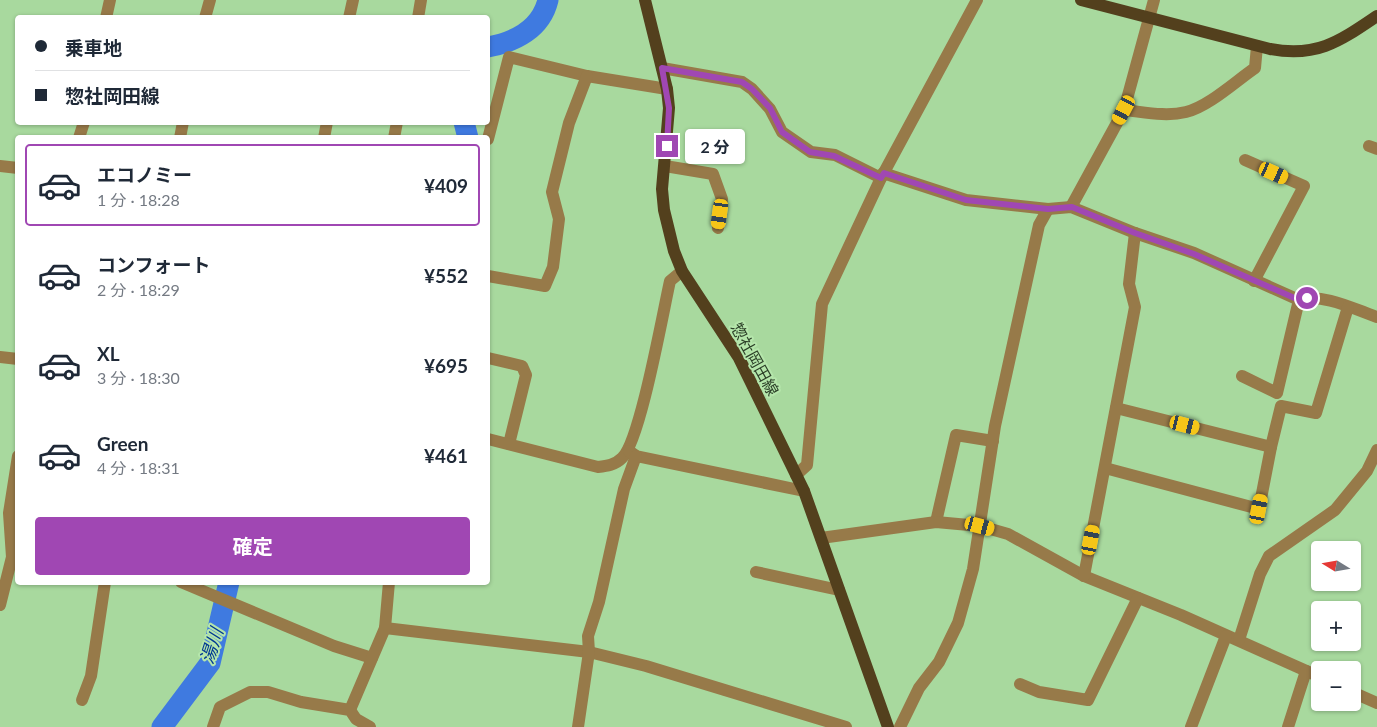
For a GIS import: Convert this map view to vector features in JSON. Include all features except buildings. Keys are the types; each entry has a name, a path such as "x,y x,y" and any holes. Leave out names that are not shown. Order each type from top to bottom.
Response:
{"main road":[{"name":"惣社岡田線","path":"645,0 667,89 669,127 665,166 664,210 668,234 682,271 739,358 804,491 888,727"},
{"path":"1080,0 1284,52 1310,52 1341,38 1377,16"}],"street":[{"path":"107,15 110,0"},
{"path":"206,15 210,0"},
{"path":"350,15 353,0"},
{"path":"418,15 421,0"},
{"path":"796,475 807,465 822,304 882,176 977,0"},
{"path":"1072,207 1124,110 1151,18 1154,0"},
{"path":"1124,110 1158,114 1177,113 1186,112 1202,105 1255,68 1257,46"},
{"path":"489,135 509,57 587,76 667,89"},
{"path":"662,68 742,82 752,89 770,108 782,132 810,152 834,156 882,176 966,200 1048,209 1072,207 1135,233 1194,254 1299,300 1307,298 1348,307 1377,317"},
{"path":"490,276 545,286 553,267 559,219 552,192 569,123 587,76"},
{"path":"1245,160 1304,186 1254,281"},
{"path":"0,166 15,168"},
{"path":"665,166 713,174 722,198 718,228"},
{"path":"900,727 919,688 939,662 958,623 973,569 993,441 1039,225 1048,209"},
{"path":"1084,576 1135,307 1129,284 1135,233"},
{"path":"578,727 589,652 588,636 599,602 670,281 682,271"},
{"path":"1242,376 1277,394 1299,300"},
{"path":"1105,468 1259,509 1280,406 1316,413 1348,307"},
{"path":"0,357 15,360"},
{"path":"490,358 522,366 526,375 509,444"},
{"path":"1116,408 1271,447"},
{"path":"936,522 956,435 993,441"},
{"path":"490,439 598,467 610,466 632,453 804,491"},
{"path":"1239,640 1260,574 1269,556 1335,510 1368,471 1377,450"},
{"path":"0,605 15,558 9,512 15,475"},
{"path":"821,538 936,522 980,526 1008,534 1084,576 1239,640 1311,673"},
{"path":"756,572 839,590"},
{"path":"82,700 91,676 105,585"},
{"path":"188,585 334,646 372,658"},
{"path":"350,710 385,628 389,585"},
{"path":"1020,684 1039,692 1088,700 1138,598"},
{"path":"385,628 589,652 646,666 846,727"},
{"path":"1191,727 1226,636"},
{"path":"1288,727 1306,671"},
{"path":"213,727 220,707 250,692 268,692 300,702 350,710 356,720 370,727"},
{"path":"1361,696 1377,703"}],"waterway":[{"name":"湯川","path":"490,47 508,42 526,32 539,19 545,10 548,0"},
{"name":"湯川","path":"465,125 467,135"},
{"name":"湯川","path":"162,727 210,663 228,585"}],"route":[{"path":"667,146 669,108 662,68 742,82 752,89 770,108 775,122 782,132 810,152 834,156 881,178 884,173 966,200 1048,209 1072,207 1135,233 1194,254 1299,300 1307,298"}]}
